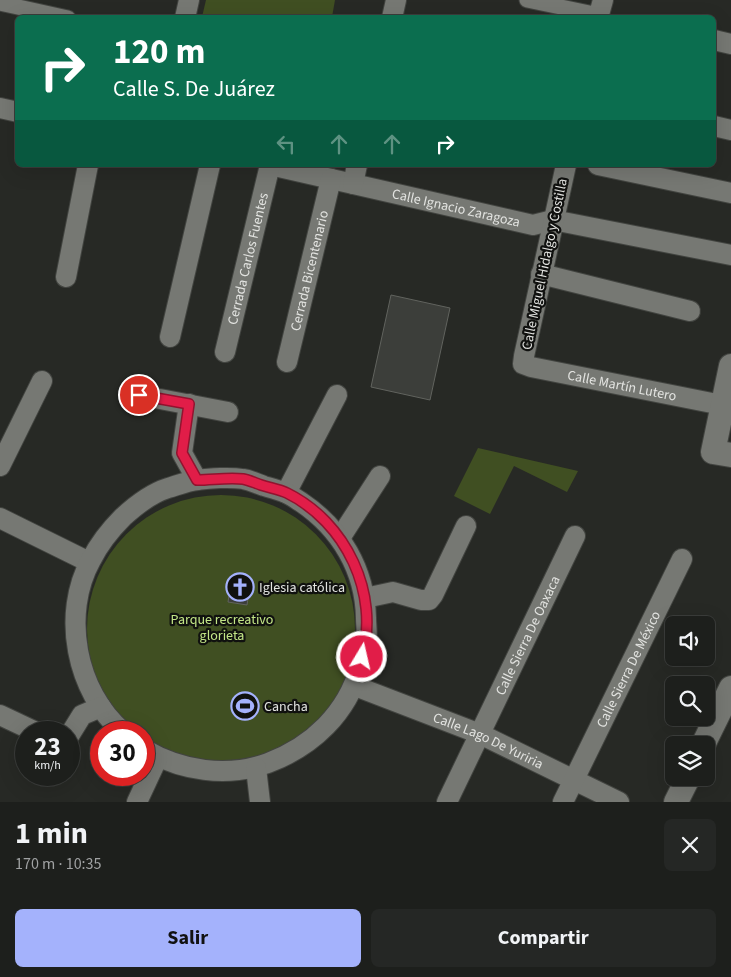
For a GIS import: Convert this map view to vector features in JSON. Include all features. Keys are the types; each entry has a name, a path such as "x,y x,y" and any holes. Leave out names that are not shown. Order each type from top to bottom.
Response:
{"street":[{"path":"186,15 189,0"},
{"path":"393,15 396,0"},
{"path":"527,0 602,13"},
{"path":"0,3 54,15"},
{"path":"716,40 731,44"},
{"path":"0,108 15,111"},
{"path":"716,126 731,130"},
{"path":"66,277 88,167"},
{"path":"170,337 210,167"},
{"name":"Cerrada Carlos Fuentes","path":"225,352 270,167"},
{"name":"Calle Ignacio Zaragoza","path":"279,167 331,179 355,175 533,225 553,220 731,255"},
{"name":"Calle Miguel Hidalgo y Costilla","path":"523,364 566,167"},
{"path":"608,167 731,193"},
{"name":"Cerrada Bicentenario","path":"287,362 331,179"},
{"path":"541,274 690,310"},
{"name":"Calle Martín Lutero","path":"523,364 722,405"},
{"path":"722,453 722,405 731,366"},
{"path":"0,466 42,381"},
{"path":"139,395 228,412"},
{"path":"286,493 337,395"},
{"path":"189,404 182,453 197,480"},
{"path":"340,538 380,476"},
{"path":"113,721 100,707 86,680 78,651 76,621 80,591 90,562 108,532 134,508 164,490 197,480 243,479 286,493 316,512 340,538 360,577 366,598 366,643 354,686 337,714 314,738 287,756 256,768 223,772 190,768 155,755"},
{"path":"0,518 90,562"},
{"path":"366,598 392,592 421,600 429,600 466,526"},
{"name":"Calle Sierra De Oaxaca","path":"447,802 575,536"},
{"name":"Calle Sierra De México","path":"563,802 682,559"},
{"name":"Calle Lago De Yuriria","path":"354,686 480,734 619,802"},
{"path":"708,736 731,688"},
{"path":"78,721 82,715 100,707"},
{"path":"0,715 15,722"},
{"path":"256,768 260,802"},
{"path":"137,802 142,786"},
{"path":"676,802 684,786"}],"green space":[{"path":"206,0 335,0 332,15 202,15"},
{"path":"478,448 578,471 567,492 514,466 490,514 454,496"},
{"name":"Parque recreativo glorieta","path":"221,495 247,497 272,505 296,517 316,534 333,554 345,578 353,603 353,655 345,680 333,704 316,724 296,741 272,753 247,761 221,763 195,761 170,753 155,746 155,721 123,721 109,704 97,680 89,655 87,629 89,603 97,578 109,554 126,534 146,517 170,505 195,497"}],"building":[{"path":"391,295 450,308 430,400 371,387"},
{"name":"Iglesia católica","path":"232,576 251,579 247,605 228,602"}],"place":[{"name":"Iglesia católica","path":"240,587"},
{"name":"Cancha","path":"245,706"}],"route":[{"path":"139,395 189,404 182,453 197,480 243,479 286,493 316,512 340,538 360,577 366,598 366,643 362,657"}]}
